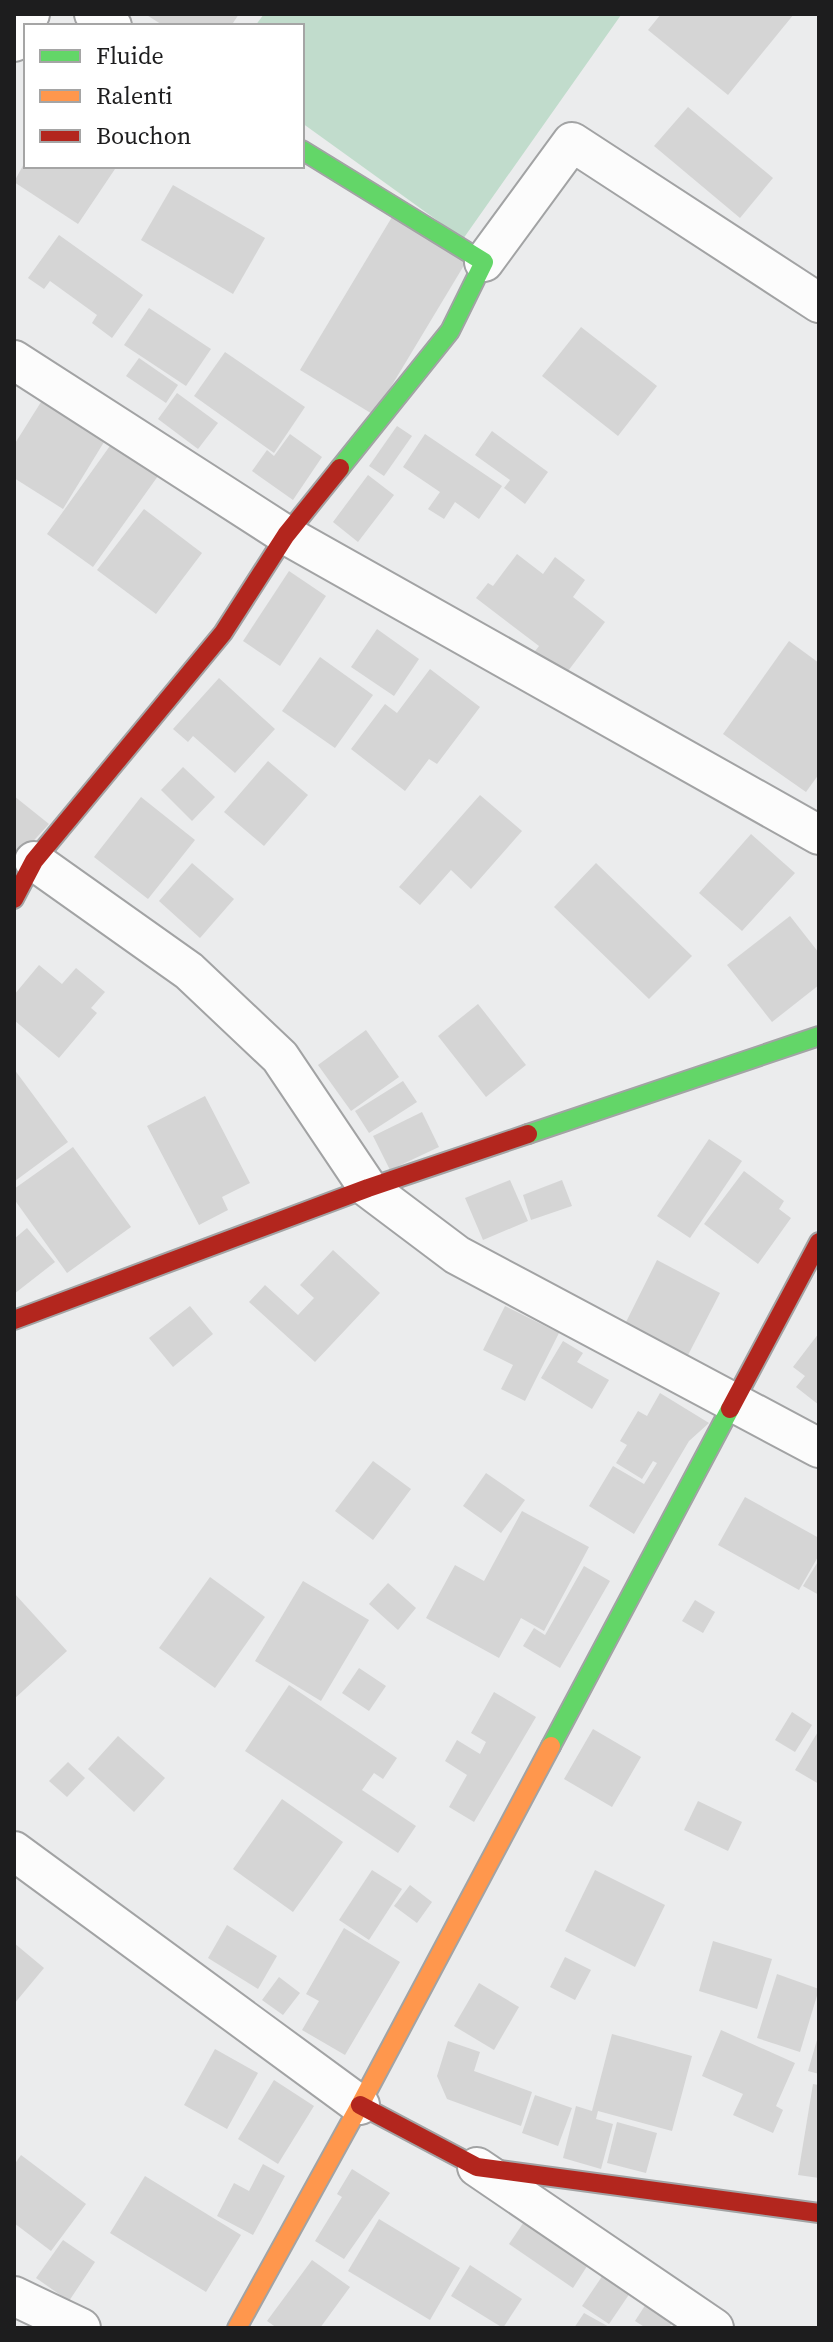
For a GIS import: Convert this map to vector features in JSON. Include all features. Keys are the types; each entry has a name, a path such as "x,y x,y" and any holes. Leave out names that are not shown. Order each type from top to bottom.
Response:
{"street":[{"path":"14,42 24,24"},
{"path":"14,899 34,861 223,633 286,535 450,331 484,262 572,142 819,303"},
{"path":"304,151 484,262"},
{"path":"14,360 286,535 819,835"},
{"path":"34,861 189,971 280,1057 368,1188 457,1255 819,1448"},
{"path":"14,1320 368,1188 819,1036"},
{"path":"237,2328 360,2105 819,1242"},
{"path":"14,1851 360,2105 477,2167 714,2328"},
{"path":"477,2167 819,2213"},
{"path":"14,2296 81,2328"}],"green space":[{"path":"264,14 621,15 463,239 304,124 304,24 256,24"}],"building":[{"path":"145,14 239,14 232,24 161,24"},
{"path":"661,14 794,14 728,95 648,30"},
{"path":"688,107 773,178 740,218 654,146"},
{"path":"24,164 24,168 116,168 78,224 14,182"},
{"path":"173,185 265,238 233,294 141,240"},
{"path":"392,217 466,262 374,415 300,370"},
{"path":"59,235 143,295 112,338 92,323 97,315 50,281 44,289 28,278"},
{"path":"149,308 211,349 186,386 124,345"},
{"path":"581,327 657,386 618,436 542,376"},
{"path":"225,352 305,407 274,453 194,396"},
{"path":"139,358 178,385 166,403 126,376"},
{"path":"177,393 218,423 198,449 158,419"},
{"path":"41,402 104,442 63,509 14,478 14,445"},
{"path":"397,426 412,436 384,476 369,466"},
{"path":"492,431 548,472 525,504 504,488 510,480 475,455"},
{"path":"290,434 322,457 293,500 252,471 267,450 274,456"},
{"path":"425,434 502,486 479,519 455,502 444,519 428,509 440,492 403,467"},
{"path":"112,443 158,476 93,567 47,534"},
{"path":"368,475 394,495 358,542 333,522"},
{"path":"144,509 202,553 156,614 97,570"},
{"path":"517,554 543,574 555,557 585,580 573,597 605,622 562,679 532,655 539,646 476,598 488,583 493,586"},
{"path":"289,571 326,596 280,666 243,641"},
{"path":"377,629 419,659 394,696 351,667"},
{"path":"789,641 819,663 819,774 806,792 723,734"},
{"path":"320,657 373,695 335,748 282,711"},
{"path":"430,669 480,707 437,764 429,759 405,791 351,749 385,704 397,713"},
{"path":"219,678 275,729 235,773 193,736 188,742 173,729"},
{"path":"268,761 308,795 264,846 224,812"},
{"path":"183,767 215,797 192,821 161,790"},
{"path":"480,795 522,831 471,889 451,870 420,905 399,887"},
{"path":"14,796 49,824 14,862"},
{"path":"141,797 195,840 148,899 94,857"},
{"path":"751,834 795,873 742,931 699,893"},
{"path":"192,863 234,899 200,938 159,901"},
{"path":"596,863 692,956 649,999 554,907"},
{"path":"790,916 819,953 819,985 772,1022 727,965"},
{"path":"39,965 62,984 76,968 105,992 91,1008 97,1013 59,1058 14,1020 14,995"},
{"path":"478,1004 526,1065 486,1097 438,1036"},
{"path":"366,1030 399,1077 351,1111 318,1065"},
{"path":"14,1069 68,1142 15,1181 14,1179"},
{"path":"403,1081 417,1102 369,1133 355,1111"},
{"path":"205,1096 250,1183 222,1197 228,1210 199,1225 147,1126"},
{"path":"422,1112 439,1147 390,1170 373,1136"},
{"path":"709,1139 742,1161 690,1238 657,1216"},
{"path":"73,1147 131,1227 67,1273 14,1199 14,1189"},
{"path":"744,1171 784,1201 779,1209 791,1218 758,1264 704,1224"},
{"path":"510,1180 528,1221 483,1240 465,1198"},
{"path":"562,1180 572,1206 531,1220 523,1195"},
{"path":"27,1228 55,1262 14,1294 14,1239"},
{"path":"333,1250 380,1293 315,1362 249,1302 265,1285 298,1315 314,1298 300,1285"},
{"path":"657,1260 720,1293 687,1357 625,1324"},
{"path":"190,1306 213,1334 173,1367 149,1338"},
{"path":"505,1306 559,1333 525,1401 501,1389 513,1365 483,1350"},
{"path":"819,1333 819,1405 796,1387 805,1376 793,1367"},
{"path":"563,1341 583,1353 577,1362 609,1380 592,1409 541,1378"},
{"path":"660,1393 709,1423 689,1441 634,1534 589,1506 613,1466 644,1484 657,1463 653,1461 642,1479 616,1463 627,1445 620,1441 638,1411 647,1416"},
{"path":"373,1461 411,1489 373,1540 335,1511"},
{"path":"486,1473 525,1500 501,1533 463,1506"},
{"path":"745,1497 819,1538 819,1555 799,1590 718,1545"},
{"path":"522,1511 589,1547 544,1631 521,1618 499,1658 426,1618 455,1565 484,1581"},
{"path":"819,1560 819,1595 803,1586"},
{"path":"584,1566 610,1581 560,1668 523,1646 534,1628 545,1635"},
{"path":"210,1577 265,1617 215,1688 159,1648"},
{"path":"303,1581 369,1620 321,1701 255,1661"},
{"path":"388,1583 416,1608 398,1630 369,1604"},
{"path":"14,1593 67,1651 14,1699"},
{"path":"695,1600 715,1612 703,1633 682,1621"},
{"path":"359,1668 386,1686 369,1711 342,1693"},
{"path":"289,1685 397,1758 383,1779 374,1773 362,1790 416,1826 398,1853 245,1751"},
{"path":"494,1692 536,1717 474,1822 449,1807 467,1775 445,1761 457,1740 480,1754 486,1742 471,1733"},
{"path":"792,1712 812,1725 795,1752 775,1740"},
{"path":"593,1729 641,1757 612,1807 564,1779"},
{"path":"819,1730 819,1784 795,1770"},
{"path":"118,1736 165,1778 134,1812 88,1769"},
{"path":"68,1762 85,1778 67,1797 49,1781"},
{"path":"282,1799 343,1842 293,1912 233,1869"},
{"path":"698,1801 742,1822 728,1851 684,1830"},
{"path":"372,1870 402,1889 369,1940 339,1920"},
{"path":"595,1870 665,1905 635,1967 565,1931"},
{"path":"410,1885 432,1902 417,1923 394,1906"},
{"path":"227,1925 277,1956 258,1989 208,1958"},
{"path":"344,1928 400,1962 345,2055 302,2030 319,2001 306,1994"},
{"path":"713,1941 772,1959 757,2009 699,1991"},
{"path":"14,1943 44,1968 14,2004"},
{"path":"565,1957 591,1970 575,2000 550,1987"},
{"path":"777,1974 819,1989 800,2052 757,2038"},
{"path":"279,1977 300,1993 283,2015 262,2000"},
{"path":"479,1983 519,2007 494,2050 454,2026"},
{"path":"721,2030 795,2063 776,2106 783,2110 773,2133 733,2115 743,2094 702,2076"},
{"path":"819,2033 819,2074 808,2071"},
{"path":"612,2034 692,2056 672,2131 598,2111 596,2119 613,2124 601,2169 563,2158 576,2106 592,2111"},
{"path":"448,2041 480,2052 474,2071 532,2092 521,2126 447,2099 437,2076"},
{"path":"215,2049 258,2073 227,2129 184,2105"},
{"path":"274,2080 314,2106 278,2164 238,2139"},
{"path":"813,2084 819,2085 819,2178 798,2175"},
{"path":"535,2095 572,2108 558,2146 522,2133"},
{"path":"617,2122 657,2133 646,2173 607,2163"},
{"path":"21,2155 86,2204 51,2251 14,2223 14,2165"},
{"path":"263,2164 285,2176 253,2235 217,2216 234,2183 249,2191"},
{"path":"352,2169 390,2193 344,2259 315,2241 342,2197 337,2194"},
{"path":"145,2176 241,2235 206,2292 110,2233"},
{"path":"528,2216 591,2260 573,2288 509,2244"},
{"path":"379,2219 460,2268 430,2320 348,2271"},
{"path":"63,2240 95,2262 69,2301 36,2278"},
{"path":"312,2260 350,2287 320,2328 277,2328 267,2321"},
{"path":"470,2265 522,2299 503,2328 451,2296"},
{"path":"603,2275 630,2293 609,2324 582,2306"},
{"path":"646,2304 673,2321 669,2328 646,2328 635,2321"},
{"path":"584,2313 611,2328 574,2328"}],"traffic: fast":[{"path":"304,151 484,262 450,331 340,468"},
{"path":"528,1134 819,1036"},
{"path":"551,1746 730,1409"}],"traffic: slow":[{"path":"237,2328 551,1746"}],"traffic: jam":[{"path":"14,899 34,861 223,633 286,535 340,468"},
{"path":"14,1320 368,1188 528,1134"},
{"path":"730,1409 819,1242"},
{"path":"360,2105 477,2167 819,2213"}]}
